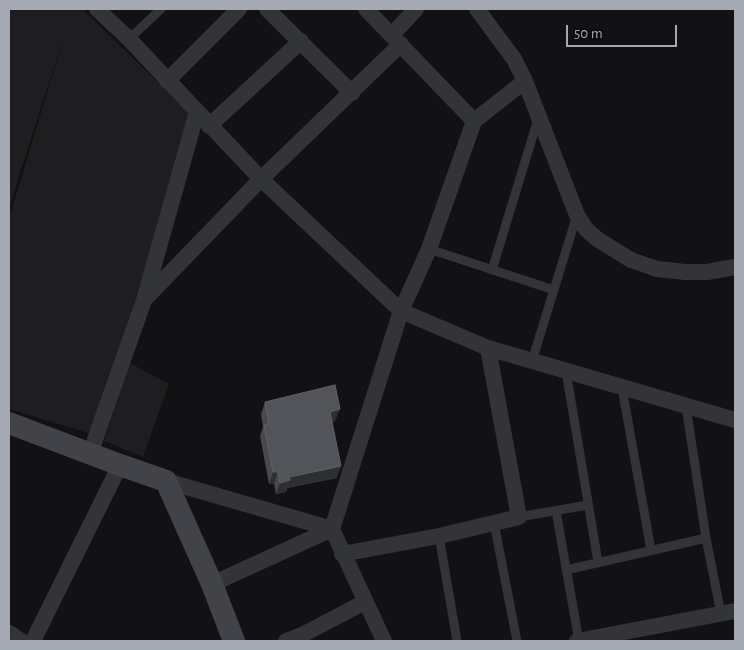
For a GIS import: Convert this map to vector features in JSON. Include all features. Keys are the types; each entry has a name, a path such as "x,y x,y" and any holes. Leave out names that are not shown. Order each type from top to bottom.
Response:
{"main road":[{"path":"9,422 120,466 166,481 212,584 234,641"}],"street":[{"path":"97,9 261,179 401,311 488,348 735,420"},
{"path":"167,81 239,9"},
{"path":"267,9 352,93"},
{"path":"366,9 474,121"},
{"path":"144,300 261,179 352,93 396,40 416,9"},
{"path":"477,9 514,59 525,81 577,215 586,229 596,239 631,260 657,268 685,272 707,272 735,267"},
{"path":"209,126 301,41"},
{"path":"384,641 332,529 401,311 429,248 474,121 525,81"},
{"path":"90,454 144,300 197,112"},
{"path":"342,554 439,536 519,517 488,348"},
{"path":"33,641 120,466"},
{"path":"166,481 332,529"},
{"path":"212,584 332,529"},
{"path":"286,641 304,638 365,602"},
{"path":"578,641 728,613"},
{"path":"9,633 21,641"}],"lane":[{"path":"128,39 161,9"},
{"path":"492,270 539,116"},
{"path":"532,361 577,215"},
{"path":"429,248 554,290"},
{"path":"566,371 598,562"},
{"path":"622,388 651,550"},
{"path":"686,406 706,538 728,613"},
{"path":"519,517 588,505"},
{"path":"556,510 578,641"},
{"path":"494,523 517,641"},
{"path":"439,536 457,641"},
{"path":"566,570 706,538"}],"shaded area":[{"path":"9,9 82,9 191,114 95,435 9,409 9,219 67,26 9,208"},
{"path":"130,363 169,384 143,457 104,441"}],"building":[{"path":"335,385 340,409 330,412 341,466 289,477 290,480 280,483 278,472 273,472 264,425 269,424 265,402"}]}
